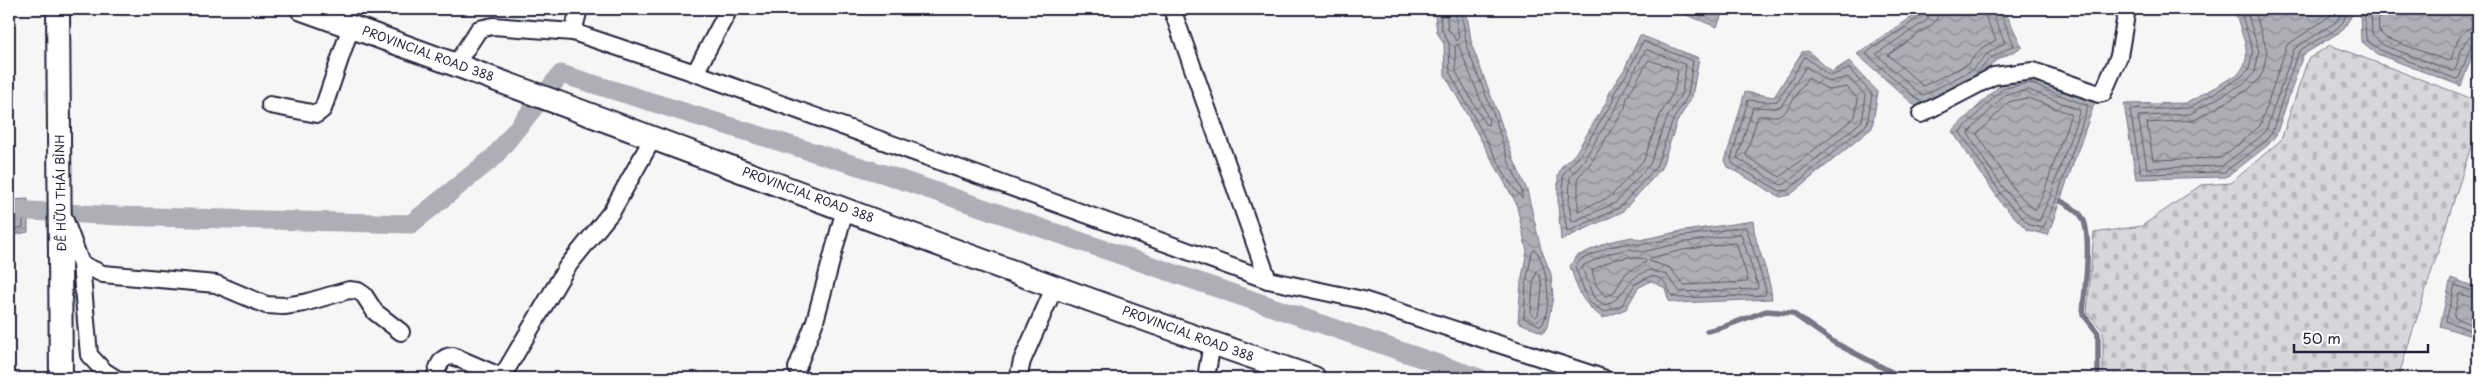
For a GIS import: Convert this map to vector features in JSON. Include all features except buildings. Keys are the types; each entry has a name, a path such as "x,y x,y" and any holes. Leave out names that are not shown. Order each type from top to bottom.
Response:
{"main road":[{"name":"ĐÊ HỮU THÁI BÌNH","path":"58,9 61,378"},
{"name":"PROVINCIAL ROAD 388","path":"302,9 499,79 653,138 1212,344 1314,378"}],"street":[{"path":"573,32 579,9"},
{"path":"696,73 729,9"},
{"path":"1172,9 1268,280"},
{"path":"1920,114 1994,76 2033,71 2103,94 2119,56 2127,9"},
{"path":"270,105 309,114 317,114 323,109 351,26"},
{"path":"456,64 476,32 483,27 573,32 696,73 1268,280 1363,300 1603,378"},
{"path":"435,378 442,359 446,356 453,356 503,378 567,267 612,211 653,138"},
{"path":"797,368 819,306 845,209"},
{"path":"61,210 81,264 89,355 104,371 115,378"},
{"path":"81,264 103,274 216,284 266,305 284,306 304,303 348,290 358,290 364,295 375,312 401,332"},
{"path":"1021,378 1019,374 1022,361 1055,286"},
{"path":"1206,378 1212,344"}],"green space":[{"path":"2330,45 2478,101 2478,124 2398,378 2103,378 2103,331 2087,312 2094,233 2142,226 2201,185 2231,183 2281,140 2308,59"}],"water":[{"path":"1434,9 1466,9 1472,46 1513,158 1527,190 1541,249 1551,274 1553,297 1547,327 1543,333 1518,322 1521,282 1527,251 1516,203 1445,75 1444,44 1437,32"},
{"path":"1671,9 1724,9 1717,27"},
{"path":"1924,9 2004,9 2022,47 1994,62 1980,78 1920,110 1857,54"},
{"path":"2235,9 2350,9 2352,15 2343,30 2303,55 2276,135 2268,145 2231,174 2225,177 2136,179 2124,104 2187,103 2238,74 2246,59 2246,51"},
{"path":"2360,9 2478,9 2478,39 2461,86 2377,54 2361,41"},
{"path":"1640,35 1699,58 1692,97 1677,122 1661,169 1622,212 1561,240 1558,175 1562,166 1575,154 1608,99 1609,92 1624,70"},
{"path":"1808,51 1832,72 1849,61 1878,92 1872,128 1790,195 1780,197 1728,167 1725,161 1745,92 1774,97 1802,52"},
{"path":"2030,78 2095,102 2048,235 2027,230 2002,204 1952,131 2000,85"},
{"path":"28,199 28,232 9,236 9,200"},
{"path":"1753,221 1772,299 1678,303 1669,301 1665,288 1651,281 1638,288 1626,309 1603,318 1581,296 1570,266 1577,256 1608,242 1632,237 1640,240 1677,232"},
{"path":"2451,278 2478,288 2478,338 2440,326"}],"waterway":[{"path":"13,210 118,216 411,224 494,157 561,74 887,175 1479,378"},
{"path":"2061,201 2078,212 2085,225 2087,250 2083,314 2098,333 2098,378"},
{"path":"1707,331 1766,311 1792,313 1835,343 1903,378"}]}
